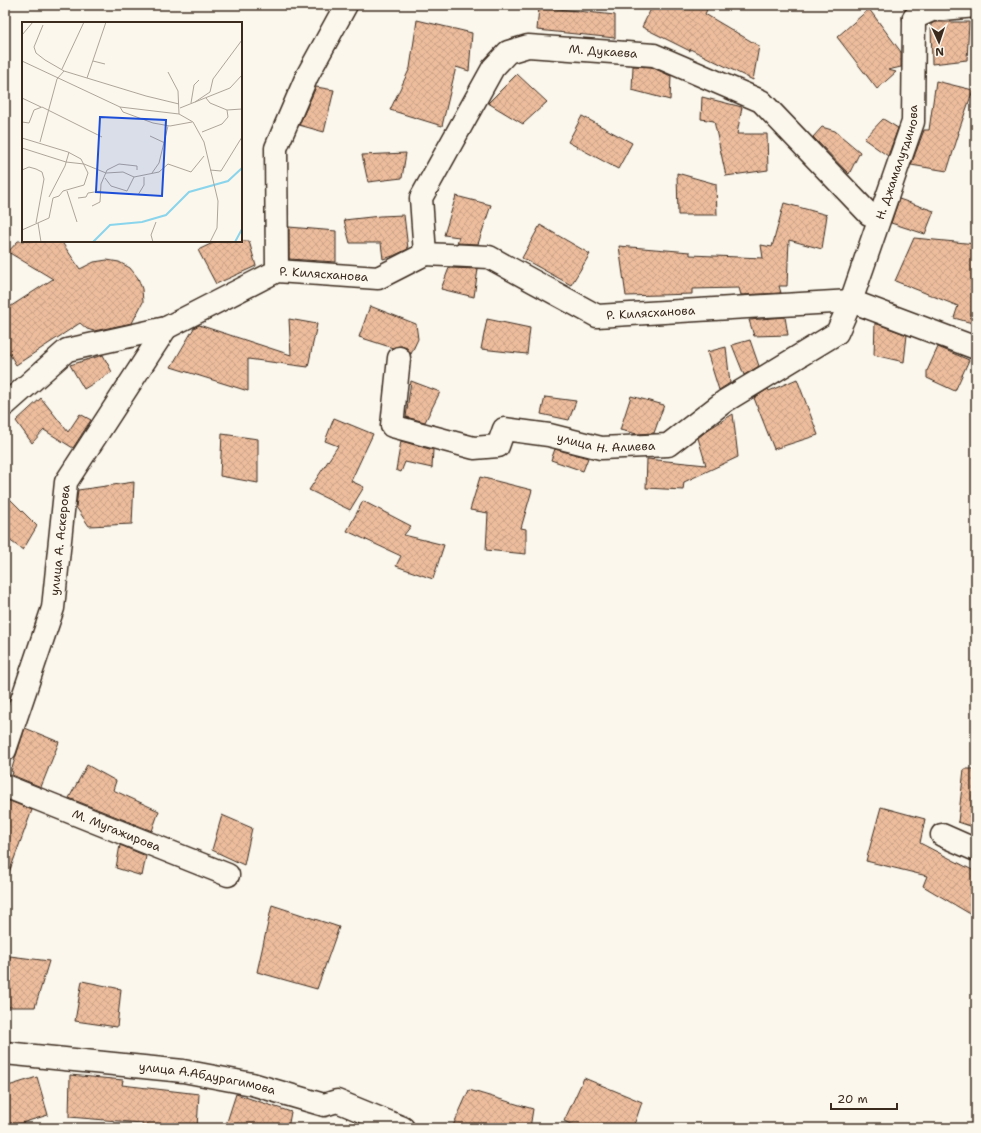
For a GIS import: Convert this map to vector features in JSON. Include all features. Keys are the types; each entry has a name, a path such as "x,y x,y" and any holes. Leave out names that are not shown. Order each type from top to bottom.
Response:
{"street":[{"path":"277,271 276,148 307,76 346,5"},
{"path":"909,12 976,6"},
{"name":"Н. Джамалутдинова","path":"851,301 913,122 909,12"},
{"name":"М. Дукаева","path":"425,254 421,198 493,68 508,52 528,46 654,55 761,101 869,214"},
{"name":"Р. Килясханова","path":"5,405 67,350 166,328 277,271 378,278 425,254 489,257 597,316 851,301"},
{"path":"851,301 976,348"},
{"name":"улица Н. Алиева","path":"399,358 392,426 474,448 498,446 504,428 549,435 601,448 668,445 725,401 837,333 851,301"},
{"name":"улица А. Аскерова","path":"5,750 53,608 66,482 166,328"},
{"name":"М. Мугажирова","path":"5,786 228,875"},
{"path":"942,835 976,850"},
{"name":"улица А.Абдурагимова","path":"5,1052 183,1071 252,1084 324,1105 337,1101 403,1128"}],"building":[{"path":"653,5 709,5 705,14 759,46 753,80 642,27"},
{"path":"539,7 615,15 615,38 537,30"},
{"path":"869,9 901,52 901,67 888,70 896,72 877,89 837,37"},
{"path":"417,20 472,33 469,71 456,67 442,126 390,110 410,68"},
{"path":"935,22 969,22 967,60 932,64 931,24"},
{"path":"633,66 651,67 671,76 670,100 632,90"},
{"path":"517,74 547,102 523,124 488,103"},
{"path":"936,81 973,90 947,171 911,165 924,130 929,130"},
{"path":"316,87 334,90 324,132 299,125"},
{"path":"702,97 742,107 737,134 767,134 768,170 726,176 714,121 701,119"},
{"path":"582,116 632,143 618,169 568,142"},
{"path":"883,119 898,128 888,156 864,139"},
{"path":"822,127 835,131 860,152 849,174 813,137"},
{"path":"406,153 402,178 368,182 362,155"},
{"path":"677,173 716,184 717,215 678,215"},
{"path":"456,196 491,205 478,244 457,243 459,237 444,235"},
{"path":"899,199 934,211 925,234 891,223"},
{"path":"784,203 827,215 822,249 789,240 787,286 779,286 781,293 741,295 739,288 692,289 692,294 626,296 619,246 690,252 690,255 763,258 761,245 772,247"},
{"path":"404,215 408,249 383,259 381,243 350,243 344,220"},
{"path":"540,225 590,254 571,285 522,258"},
{"path":"289,227 336,231 336,262 289,259"},
{"path":"914,238 976,244 976,324 954,318 958,306 895,281"},
{"path":"18,241 62,242 80,269 94,262 107,260 119,262 130,268 138,278 142,289 143,302 132,323 94,331 87,329 80,323 16,365 5,346 5,310 53,279 8,252"},
{"path":"249,241 256,266 216,284 198,250 215,242"},
{"path":"449,268 478,269 474,297 441,289"},
{"path":"370,306 416,324 418,339 411,354 407,348 401,346 393,348 359,337"},
{"path":"785,317 788,335 754,336 749,320"},
{"path":"289,319 317,324 308,367 248,359 248,391 171,367 194,328 199,325 291,355"},
{"path":"487,319 530,328 527,354 481,349"},
{"path":"875,323 907,335 904,362 874,355"},
{"path":"750,340 759,366 744,375 732,345"},
{"path":"726,347 730,383 719,390 707,352"},
{"path":"938,347 969,360 955,391 927,378 927,371"},
{"path":"103,355 112,372 84,389 70,365"},
{"path":"797,379 818,435 774,449 754,398 768,389 769,391"},
{"path":"411,381 440,392 425,422 406,417"},
{"path":"631,396 664,405 654,433 637,434 620,430"},
{"path":"545,397 576,401 569,420 541,414"},
{"path":"41,398 68,432 80,414 91,420 73,448 44,430 32,443 16,421"},
{"path":"733,414 738,457 684,482 683,490 646,488 647,459 706,465 698,438 709,429"},
{"path":"334,418 373,434 351,481 364,487 350,510 309,490 338,446 325,441"},
{"path":"222,434 258,439 258,483 220,476"},
{"path":"401,441 433,450 432,468 405,462 401,472 396,470"},
{"path":"555,449 588,458 583,471 551,460"},
{"path":"480,477 532,490 521,528 526,529 526,554 486,550 488,513 470,510"},
{"path":"134,482 132,524 89,526 76,507 78,490"},
{"path":"5,494 37,526 23,550 5,537"},
{"path":"363,501 411,526 404,535 444,545 433,579 396,566 401,556 347,531"},
{"path":"25,728 59,742 41,787 12,775 13,772 11,771"},
{"path":"87,765 116,781 113,790 159,811 152,831 69,798"},
{"path":"964,769 976,769 976,828 958,822"},
{"path":"7,800 32,810 7,878 5,878 5,811"},
{"path":"881,807 925,819 920,843 976,872 976,903 972,915 923,886 927,876 866,861"},
{"path":"222,815 252,828 244,865 212,850"},
{"path":"120,845 146,856 142,876 116,868"},
{"path":"272,905 339,927 317,989 257,972"},
{"path":"10,956 49,961 35,1007 5,1007 5,988"},
{"path":"82,981 121,989 117,1027 75,1021"},
{"path":"70,1075 123,1080 122,1085 199,1094 197,1128 174,1128 142,1125 142,1123 69,1117"},
{"path":"37,1077 48,1115 5,1128 5,1087"},
{"path":"584,1078 642,1102 633,1128 579,1128 564,1121"},
{"path":"469,1090 533,1109 530,1128 452,1128"},
{"path":"236,1094 291,1112 288,1128 225,1128"}]}
